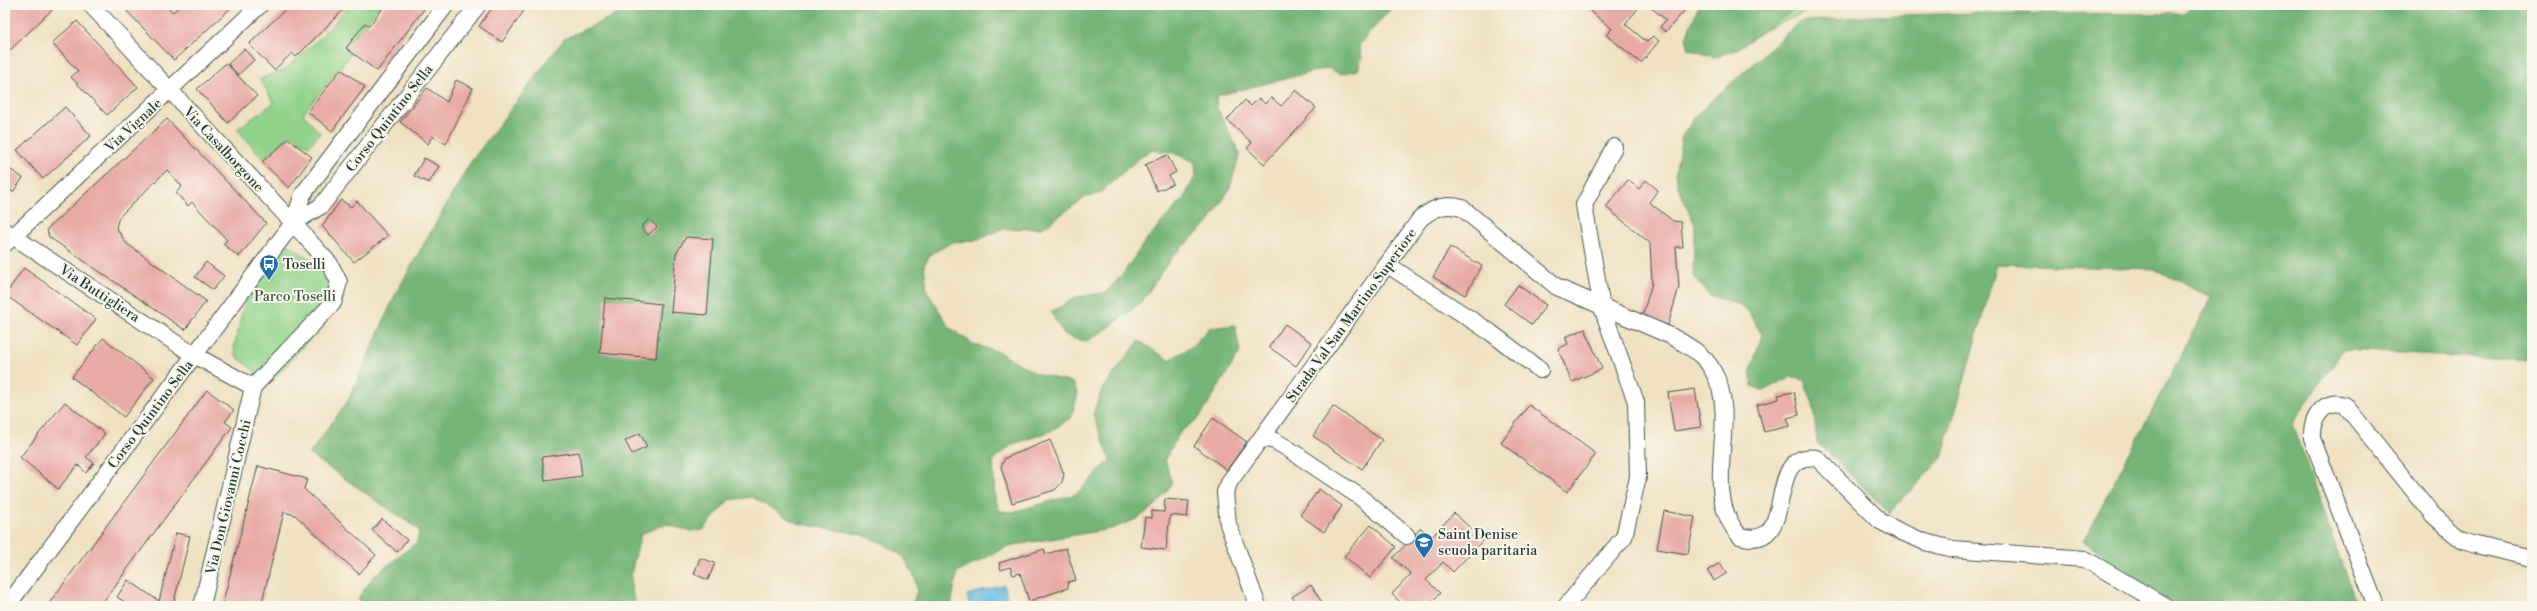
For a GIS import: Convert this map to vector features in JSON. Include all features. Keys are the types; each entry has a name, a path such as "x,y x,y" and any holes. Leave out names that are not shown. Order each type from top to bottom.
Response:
{"street":[{"name":"Via Casalborgone","path":"91,5 330,264 339,282 332,303 252,387"},
{"name":"Via Vignale","path":"8,238 169,91 260,5"},
{"name":"Corso Quintino Sella","path":"7,606 293,223 303,194 446,5"},
{"name":"Corso Quintino Sella","path":"293,223 320,206 478,5"},
{"path":"1566,606 1624,538 1638,477 1636,402 1602,308 1584,205 1614,148"},
{"name":"Strada Val San Martino Superiore","path":"1258,606 1228,524 1225,492 1230,481 1388,266 1420,220 1429,211 1450,205 1462,208 1557,287 1683,343 1703,358 1713,370 1724,407 1723,502 1731,524 1740,536 1755,538 1771,529 1776,521 1785,475 1789,467 1810,457 1817,458 1880,521 1899,531 1925,542 1953,549 2085,559 2165,606"},
{"name":"Via Buttigliera","path":"8,238 194,355 252,387"},
{"path":"1388,266 1490,332 1540,370"},
{"name":"Via Don Giovanni Cocchi","path":"202,606 252,387"},
{"path":"2376,606 2312,438 2312,429 2317,414 2329,405 2345,405 2433,515 2452,533 2463,541 2532,558"},
{"path":"1261,438 1275,441 1287,448 1360,498 1407,536"}],"green space":[{"path":"350,5 381,5 344,48 351,54 303,114 320,133 309,146 291,136 263,159 237,129 274,103 260,79 286,69 322,36"},
{"path":"637,5 1394,5 1359,45 1362,58 1358,70 1340,74 1328,68 1216,96 1217,108 1240,154 1229,190 1209,222 1172,257 1142,301 1110,327 1087,341 1074,339 1063,333 1051,312 1077,297 1105,293 1123,274 1146,240 1183,199 1196,175 1195,162 1171,152 1151,150 1139,158 1099,194 1086,197 1042,228 1001,229 978,240 953,242 931,254 924,265 927,291 949,327 973,344 999,352 1035,373 1073,383 1078,394 1071,418 1049,432 1013,444 993,460 995,499 1000,511 1013,512 1076,494 1110,460 1093,414 1102,389 1139,341 1169,360 1190,348 1209,328 1235,325 1240,352 1200,417 1180,432 1165,459 1172,484 1156,505 1137,519 1111,529 1008,546 957,573 951,606 912,606 917,591 915,578 904,557 883,543 859,534 797,523 752,497 729,500 703,530 689,531 666,524 641,534 631,580 631,589 638,606 363,606 358,598 374,576 417,542 419,530 309,454 348,401 395,295 470,163 564,39"},
{"path":"1699,5 1800,5 1736,50 1713,57 1689,49 1686,37"},
{"path":"1734,5 1822,5 1762,31"},
{"path":"2195,5 2532,5 2532,360 2343,350 2292,424 2357,606 2175,606 2083,541 2212,297 2154,269 1997,264 1942,458 1889,513 1827,451 1817,443 1813,404 1804,380 1790,377 1764,391 1752,386 1750,373 1762,335 1748,311 1736,303 1710,296 1693,276 1695,225 1679,189 1675,175 1682,136 1697,114 1799,22 1869,16 1975,13 2182,14"},
{"name":"Parco Toselli","path":"286,243 323,268 344,299 270,384 235,355 234,347 246,297"}],"water":[{"path":"1004,585 1009,605 970,606 967,595"}],"building":[{"path":"8,5 57,5 5,55 5,8"},
{"path":"121,5 166,5 173,12 181,5 234,5 174,60"},
{"path":"290,5 348,5 296,57 292,53 274,70 249,44"},
{"path":"385,5 427,5 377,71 346,48 365,23 369,26"},
{"path":"494,5 528,5 502,42 479,26"},
{"path":"1583,5 1641,5 1625,24 1647,42 1653,36 1659,41 1641,63 1606,35 1612,29"},
{"path":"1648,5 1689,5 1666,32 1660,27 1666,20"},
{"path":"77,21 138,87 107,115 71,77 78,71 52,43"},
{"path":"244,49 254,60 238,75 228,64"},
{"path":"226,63 257,96 228,123 197,89"},
{"path":"341,69 365,87 332,131 308,112"},
{"path":"456,80 473,88 446,144 432,136 428,144 400,122 427,88 447,102"},
{"path":"1296,90 1316,108 1264,164 1247,148 1252,143 1227,120 1245,100 1251,106 1259,98 1265,104 1271,97 1281,106"},
{"path":"65,107 91,136 43,179 17,150"},
{"path":"167,119 266,223 239,257 223,244 227,240 192,202 188,206 176,193 182,186 167,170 119,217 116,227 126,243 206,301 185,330 49,237 47,229"},
{"path":"288,139 312,157 289,188 262,162"},
{"path":"1167,155 1176,172 1169,176 1173,184 1157,191 1145,165"},
{"path":"424,158 439,166 429,183 414,176"},
{"path":"5,166 23,178 13,192 8,189 5,192"},
{"path":"1628,180 1639,189 1646,180 1658,190 1649,202 1673,221 1681,222 1683,247 1676,247 1679,287 1668,325 1642,317 1652,283 1650,243 1606,207"},
{"path":"341,200 351,207 357,201 388,236 354,262 322,226"},
{"path":"649,219 657,227 648,235 641,227"},
{"path":"686,237 713,239 707,315 671,312 676,254"},
{"path":"1450,247 1482,266 1465,295 1433,277"},
{"path":"206,262 224,276 213,290 195,277"},
{"path":"24,268 96,319 77,345 5,295"},
{"path":"1518,285 1546,305 1532,325 1504,304"},
{"path":"605,298 661,304 656,358 600,353"},
{"path":"1285,324 1312,343 1296,366 1269,347"},
{"path":"1585,329 1602,369 1572,382 1558,349 1568,344 1565,337"},
{"path":"103,338 154,378 124,417 72,377"},
{"path":"1695,389 1701,427 1674,431 1668,393"},
{"path":"207,390 234,410 225,422 232,427 100,606 47,606"},
{"path":"1794,392 1799,415 1787,418 1790,426 1764,432 1757,405 1779,399 1778,395"},
{"path":"65,402 105,434 86,457 94,463 86,473 78,465 58,489 20,457"},
{"path":"1529,405 1596,454 1567,492 1501,443"},
{"path":"1333,406 1382,440 1362,469 1313,436"},
{"path":"1213,418 1247,442 1227,470 1194,446"},
{"path":"640,433 647,447 632,454 625,441"},
{"path":"1050,440 1064,474 1062,482 1055,490 1012,503 1001,467 1005,458"},
{"path":"579,452 582,476 545,481 542,457"},
{"path":"258,466 307,479 304,489 376,555 359,574 295,515 284,512 261,606 222,606"},
{"path":"1319,489 1342,506 1324,532 1300,515"},
{"path":"1165,499 1189,501 1187,517 1170,515 1166,550 1141,547 1145,517 1152,518 1152,511 1164,512"},
{"path":"1664,511 1695,517 1688,554 1657,549"},
{"path":"1454,513 1483,540 1453,572 1443,562 1426,580 1440,593 1428,606 1397,606 1400,602 1392,594 1411,574 1393,558 1421,528 1431,538"},
{"path":"382,519 407,540 397,552 372,530"},
{"path":"1371,525 1396,547 1370,578 1344,556"},
{"path":"176,533 190,536 173,606 131,606 117,597 128,580 159,601"},
{"path":"1066,548 1076,580 1068,582 1068,588 1029,601 1020,573 1013,575 1010,567 1001,570 999,563 1044,549 1046,554"},
{"path":"700,558 715,563 708,580 694,574"},
{"path":"1720,563 1727,573 1714,581 1708,570"},
{"path":"1311,585 1324,606 1298,606 1292,597"}],"place":[{"name":"Toselli","path":"269,281"},
{"name":"Saint Denise scuola paritaria","path":"1424,559"}]}
